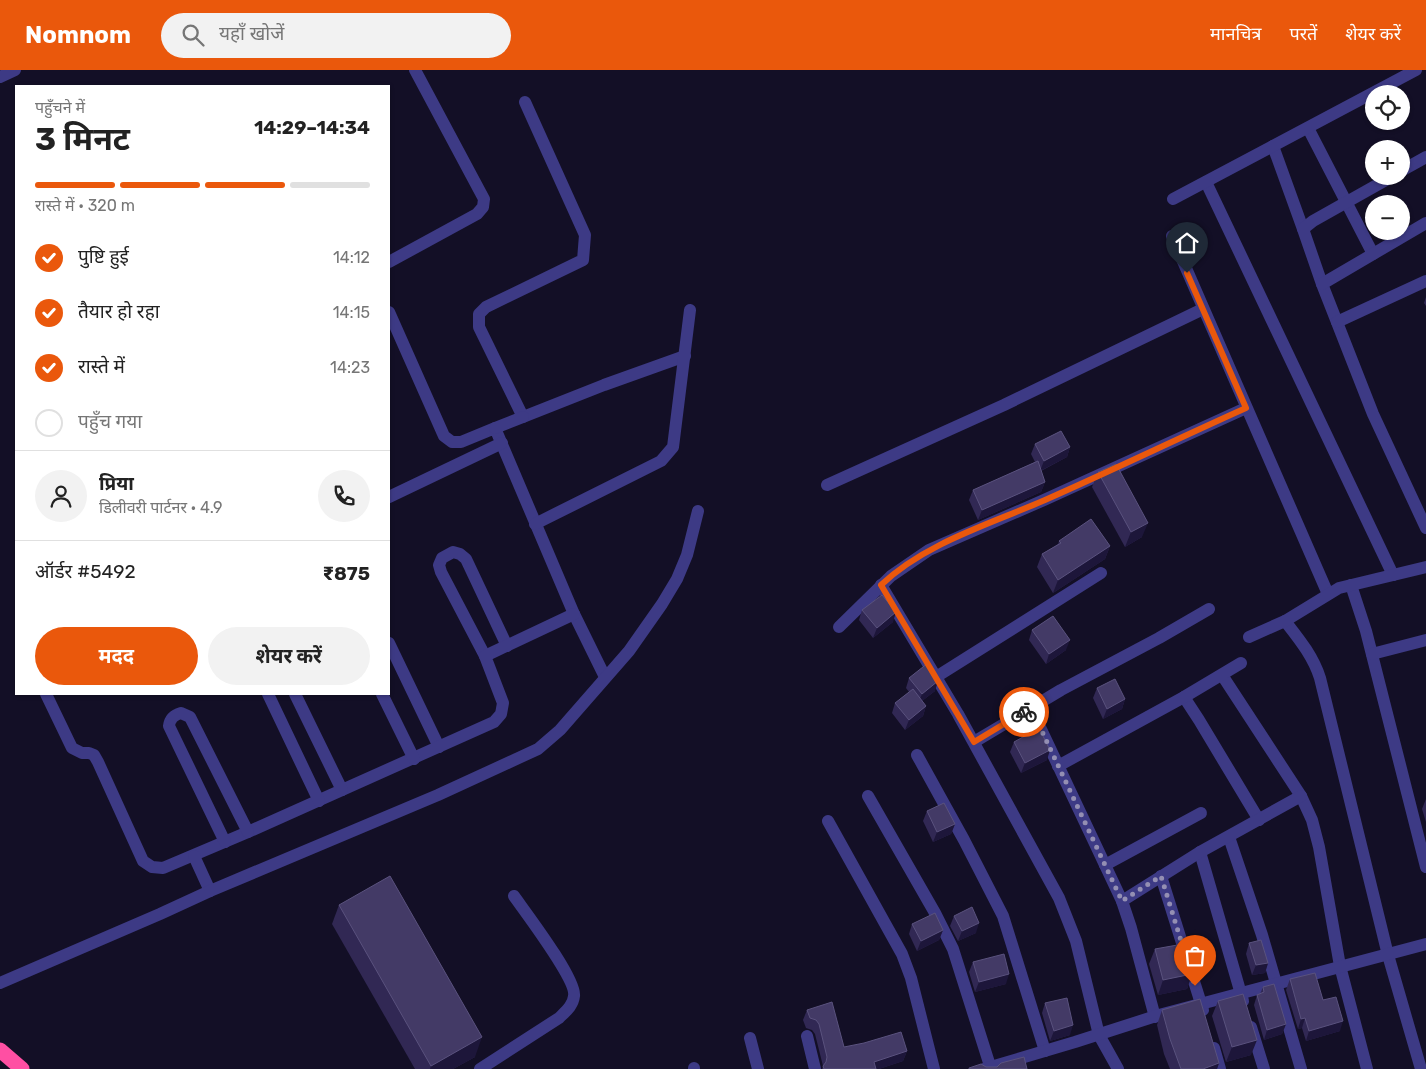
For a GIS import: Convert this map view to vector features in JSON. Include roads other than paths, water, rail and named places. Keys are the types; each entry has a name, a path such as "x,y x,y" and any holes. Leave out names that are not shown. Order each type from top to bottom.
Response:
{"highway":[{"path":"0,1050 22,1069"}],"street":[{"path":"0,77 15,70"},
{"path":"390,261 477,214 483,207 484,200 416,70"},
{"path":"1173,200 1416,70"},
{"path":"523,417 479,327 479,314 486,307 583,260 585,250 585,235 525,102"},
{"path":"1308,128 1373,254"},
{"path":"1274,146 1322,284 1373,414 1426,528"},
{"path":"1410,166 1426,157"},
{"path":"1206,182 1393,576"},
{"path":"1303,229 1313,221 1377,185"},
{"path":"1322,284 1426,223"},
{"path":"1172,236 1202,309 1328,594"},
{"path":"1337,322 1426,281"},
{"path":"827,485 1004,404 1202,309"},
{"path":"535,524 661,461 673,447 690,310"},
{"path":"390,314 444,436 452,442 461,442 604,385 685,356"},
{"path":"839,627 900,568 929,550 1246,408"},
{"path":"494,428 574,614 605,677"},
{"path":"390,497 502,443"},
{"path":"0,983 210,891 438,795 538,749 560,730 629,652 662,604 677,579 687,555 698,511"},
{"path":"46,695 72,748 94,755 143,861 152,868 162,868 320,801 494,722 501,714 503,703 485,656 441,572 439,565 442,558 453,552 460,554 466,559 507,646"},
{"path":"1249,637 1285,621 1328,594 1351,585 1426,567"},
{"path":"936,677 1101,573"},
{"path":"881,585 974,742 1059,898 1076,941 1100,1035 1118,1069"},
{"path":"1351,585 1372,654 1426,867"},
{"path":"974,742 1061,690 1159,638 1209,608"},
{"path":"485,656 574,614"},
{"path":"1285,621 1316,664 1388,955 1421,1069"},
{"path":"1372,654 1426,640"},
{"path":"390,645 439,747"},
{"path":"1058,766 1184,697 1241,663"},
{"path":"1222,674 1301,796 1316,832 1340,966 1368,1069"},
{"path":"268,695 320,801"},
{"path":"295,695 342,790"},
{"path":"382,695 414,759"},
{"path":"1184,697 1259,820"},
{"path":"1031,708 1122,901 1155,1017"},
{"path":"225,842 169,726 170,720 175,715 181,713 190,718 248,832"},
{"path":"917,755 1003,916 1045,1051"},
{"path":"868,796 935,913 953,950 988,1068 1155,1017 1426,944"},
{"path":"1122,901 1200,852 1301,796"},
{"path":"1106,865 1200,813"},
{"path":"828,821 902,954 934,1069"},
{"path":"1229,837 1262,935 1301,1069"},
{"path":"1200,852 1240,993 1264,1069"},
{"path":"194,856 210,891"},
{"path":"1161,876 1220,1069"},
{"path":"480,1069 559,1018 570,1008 575,996 573,986 565,971 514,896"},
{"path":"807,1036 815,1069"},
{"path":"750,1038 758,1069"}]}
